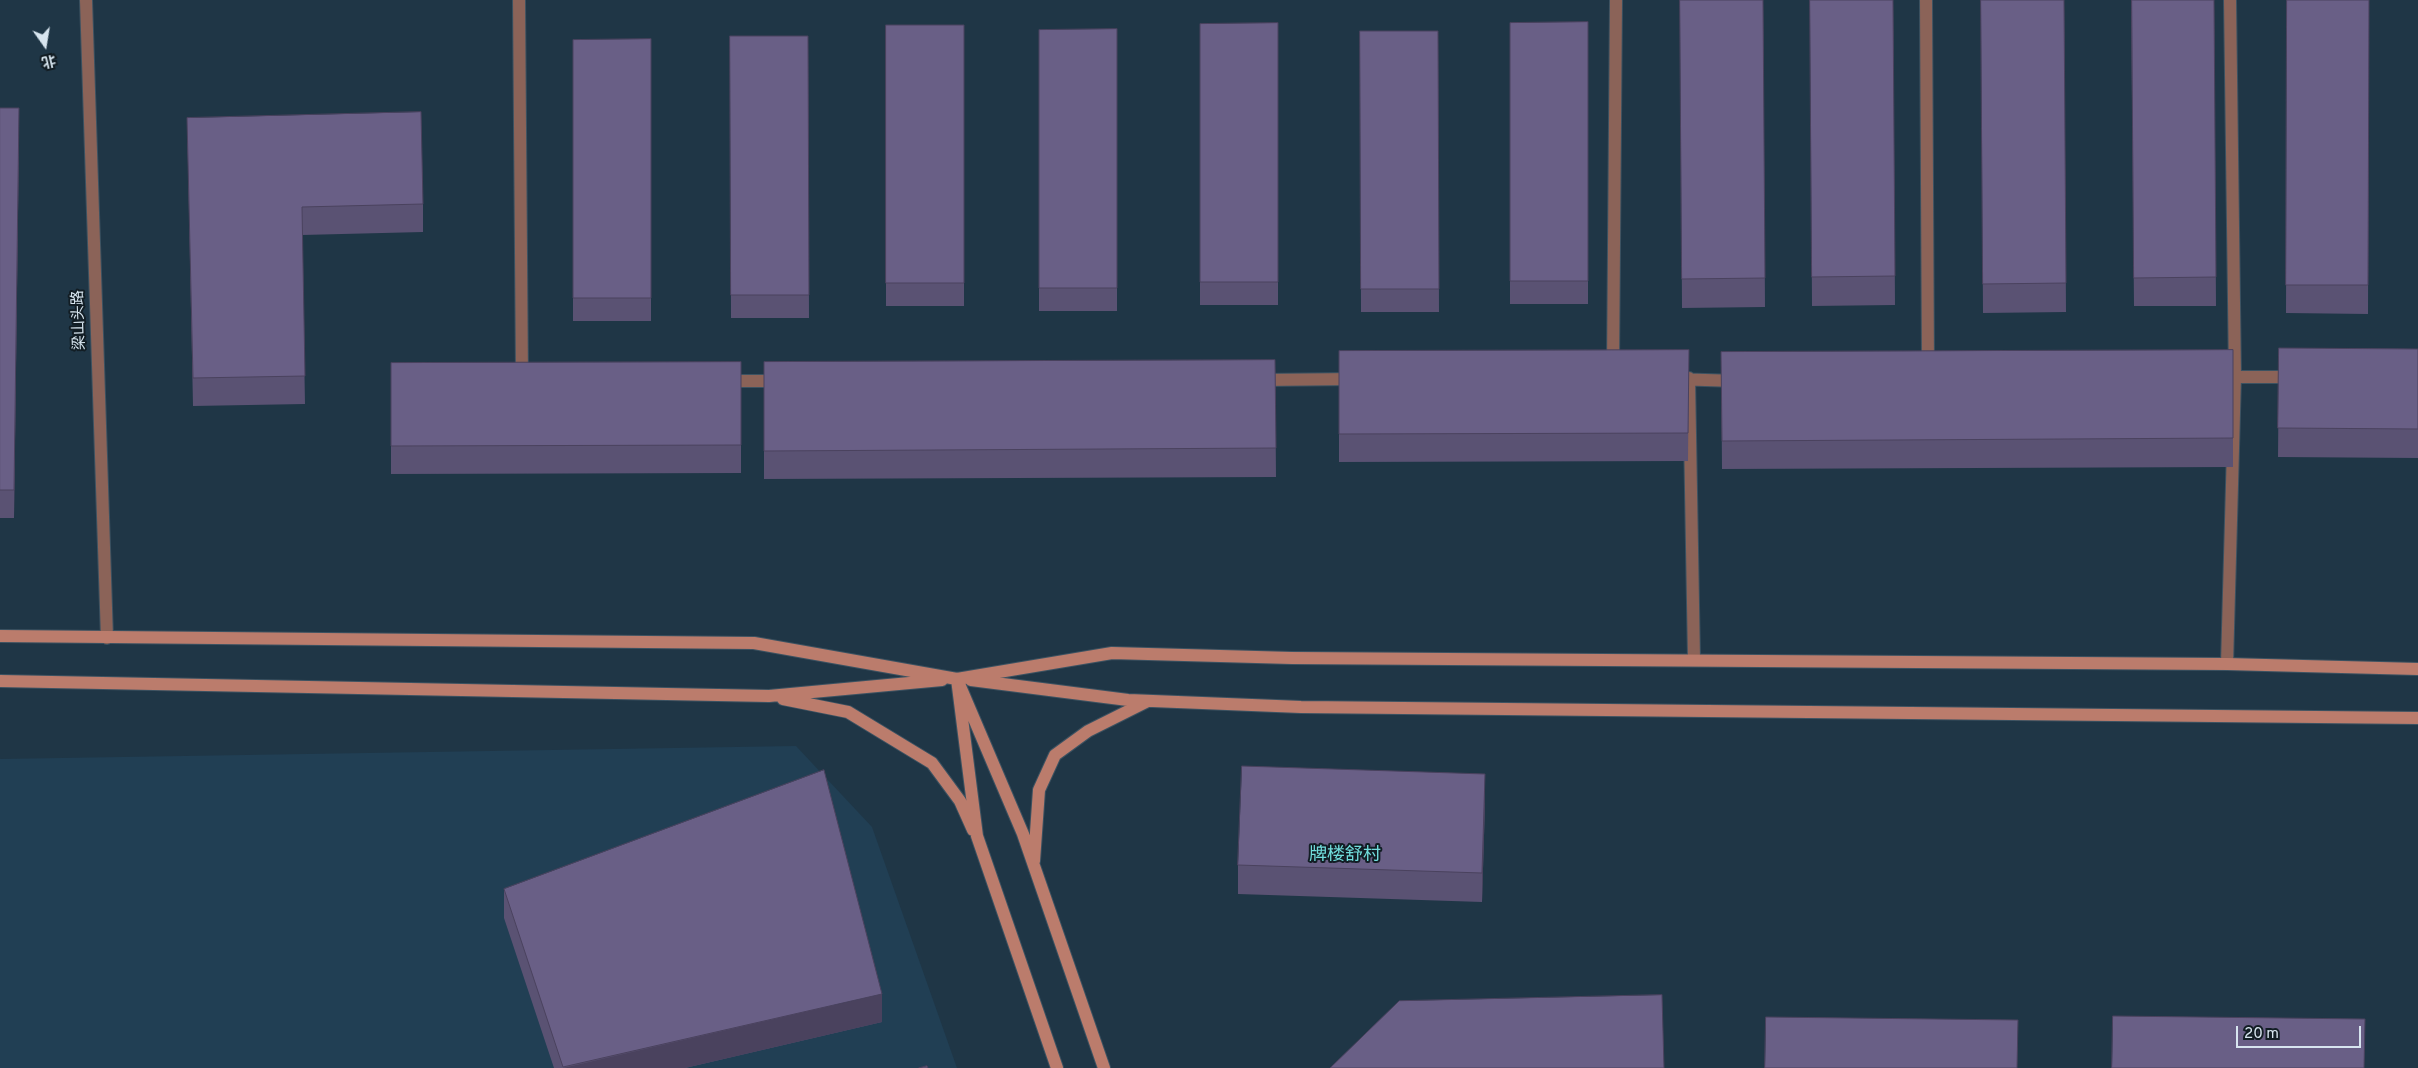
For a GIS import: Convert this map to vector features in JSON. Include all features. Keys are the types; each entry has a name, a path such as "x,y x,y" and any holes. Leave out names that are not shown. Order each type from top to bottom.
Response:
{"main road":[{"path":"0,636 754,644 957,678 1147,701 1301,707 2418,718"},
{"path":"0,681 769,696 957,678 1112,653 1292,658 2227,664 2418,669"},
{"path":"957,678 977,836 1057,1068"},
{"path":"957,678 1023,834 1104,1068"},
{"path":"769,696 848,712 932,763 960,801 986,859"},
{"path":"1034,866 1039,790 1055,755 1088,731 1147,701"}],"street":[{"name":"梁山头路","path":"86,0 107,638"},
{"path":"519,0 522,382 532,382"},
{"path":"1613,379 1616,0"},
{"path":"1926,0 1928,378"},
{"path":"2227,664 2234,377 2230,0"},
{"path":"2205,377 2309,377"},
{"path":"1689,378 1694,660"},
{"path":"1249,380 1368,379"},
{"path":"1660,379 1751,380"},
{"path":"711,381 791,381"}],"shaded area":[{"path":"796,746 872,827 957,1068 0,1068 0,759"}],"building":[{"path":"1680,0 1763,0 1765,278 1682,279"},
{"path":"1810,0 1893,0 1895,276 1812,277"},
{"path":"1981,0 2064,0 2066,283 1983,284"},
{"path":"2132,0 2214,0 2216,277 2134,278"},
{"path":"2287,0 2369,0 2368,285 2286,285"},
{"path":"1588,22 1588,281 1510,281 1510,23"},
{"path":"1278,23 1278,282 1200,282 1200,24"},
{"path":"886,25 964,25 964,283 886,283"},
{"path":"1117,29 1117,288 1039,288 1039,30"},
{"path":"1360,31 1438,31 1439,289 1361,289"},
{"path":"730,36 808,36 809,295 731,295"},
{"path":"651,39 651,298 573,298 573,40"},
{"path":"0,108 19,108 14,490 0,490"},
{"path":"421,112 423,204 302,207 305,376 193,378 187,118"},
{"path":"2279,348 2418,349 2418,429 2278,428"},
{"path":"1689,350 1688,433 1339,434 1339,351"},
{"path":"2233,350 2233,438 1722,441 1721,352"},
{"path":"1275,360 1276,448 764,451 764,362"},
{"path":"741,362 741,445 391,446 391,363"},
{"path":"1242,766 1485,774 1482,873 1238,865"},
{"path":"824,770 882,994 563,1067 504,889"},
{"path":"1662,995 1664,1068 1330,1068 1399,1001"},
{"path":"2113,1016 2365,1019 2364,1068 2112,1068"},
{"path":"1766,1017 2018,1020 2017,1068 1765,1068"}],"district":[{"name":"牌楼舒村","path":"1345,856"}]}
